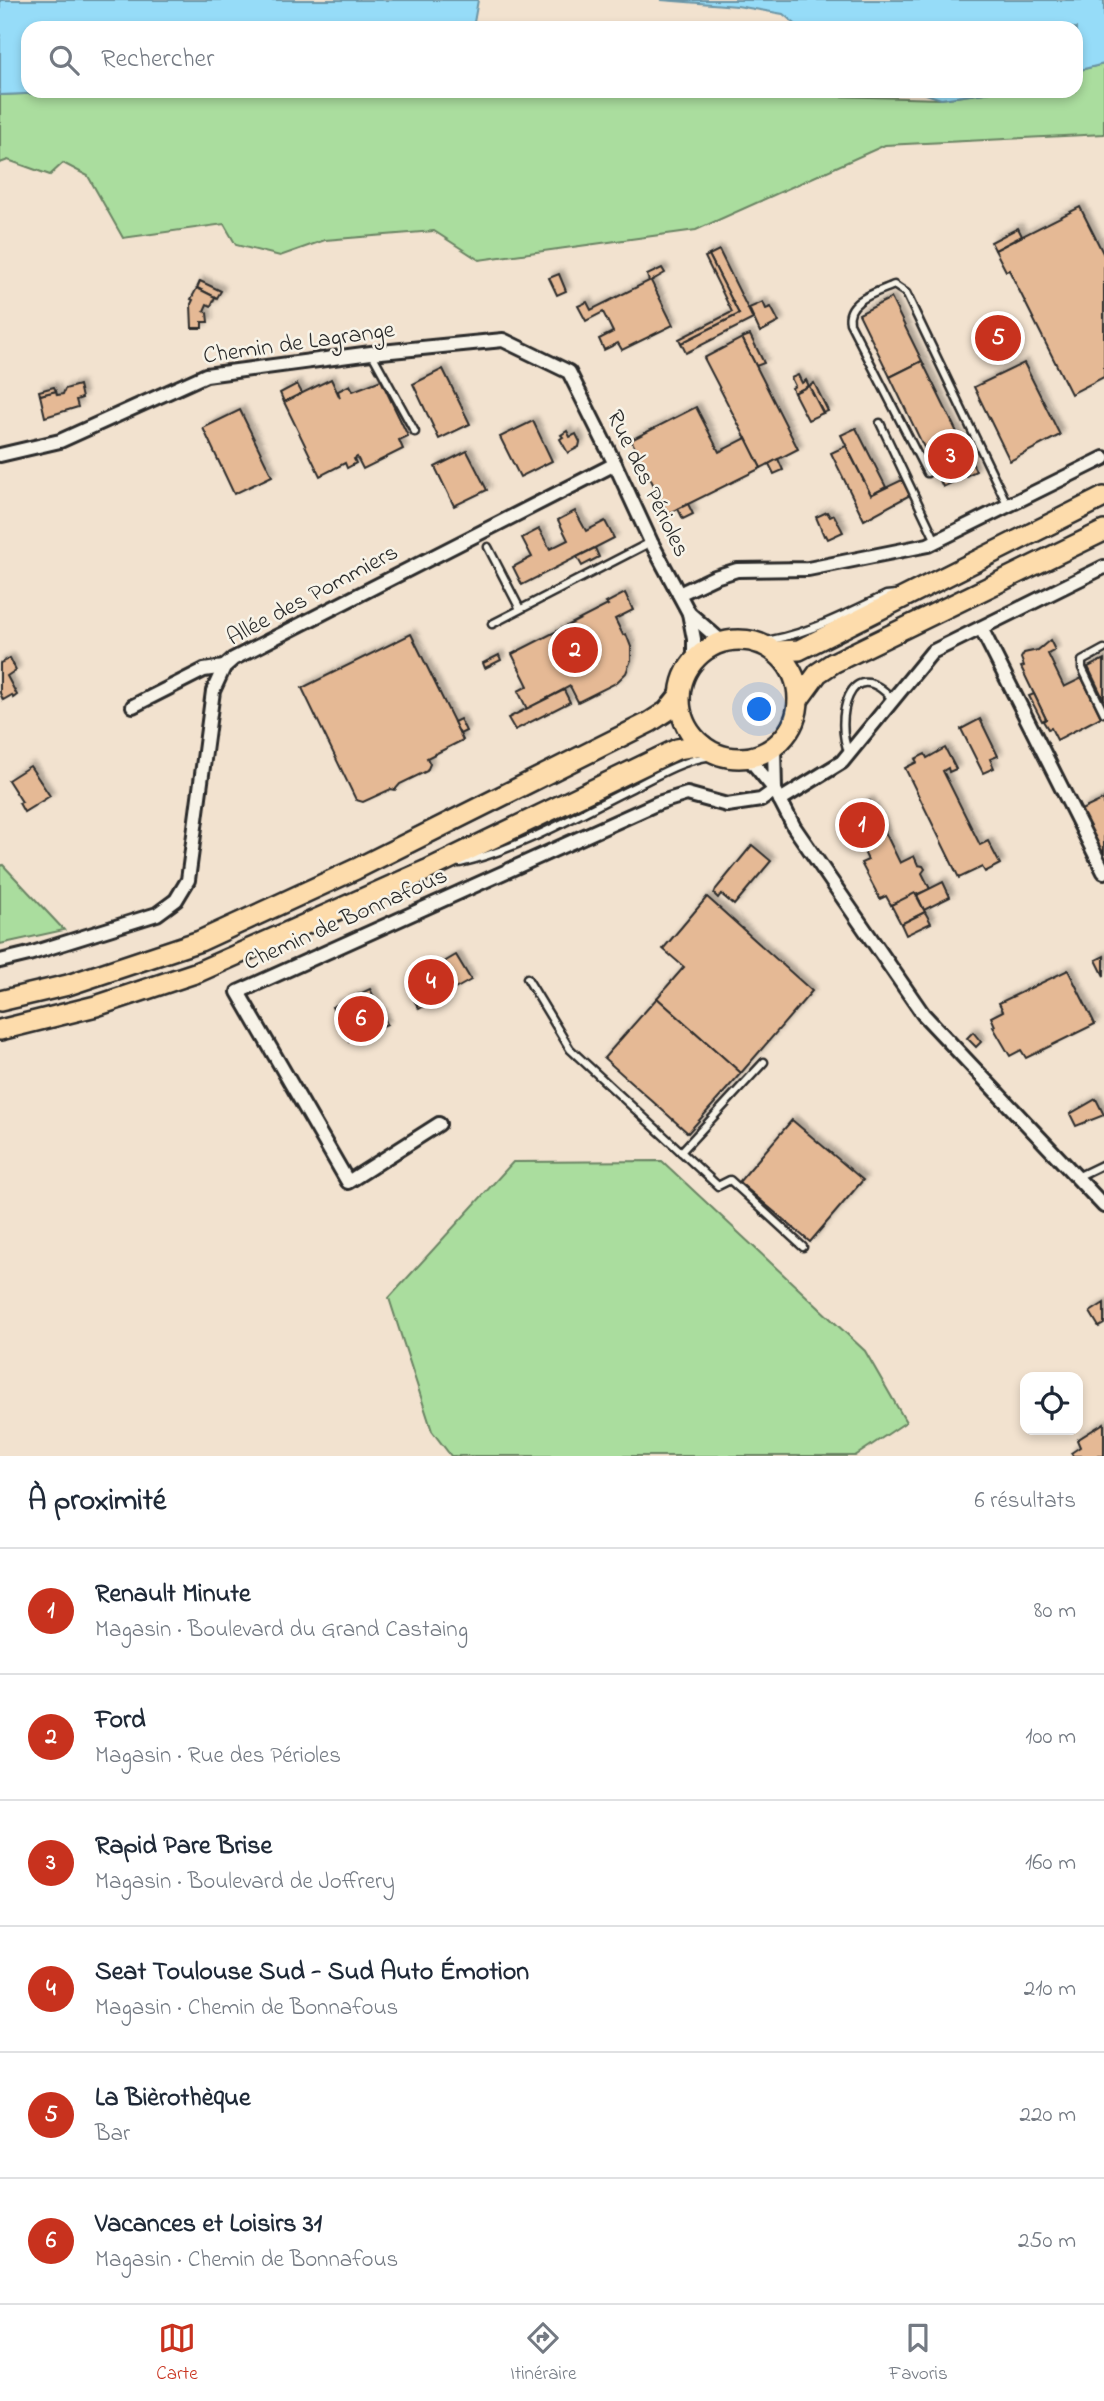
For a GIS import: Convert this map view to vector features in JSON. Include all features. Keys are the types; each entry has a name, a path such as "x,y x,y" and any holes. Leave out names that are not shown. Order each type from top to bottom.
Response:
{"main road":[{"path":"0,1001 68,985 200,941 356,869 650,722 667,711 680,695 687,671 702,652 722,642 740,639 766,647 799,650 1104,497"},
{"path":"799,699 818,673 833,663 1104,531"},
{"path":"680,695 685,722 702,745 722,755 748,757 762,754 787,734 796,718 799,699 796,681 788,664 766,647"},
{"path":"0,1030 96,1006 198,972 427,870 677,749 702,745"}],"street":[{"name":"Chemin de Lagrange","path":"0,455 60,441 206,375 371,353 503,340 569,372"},
{"name":"Rue des Périoles","path":"569,372 651,542 689,613 694,639 694,661"},
{"path":"679,594 737,570 808,569 929,545 1104,458"},
{"name":"Allée des Pommiers","path":"0,961 156,914 176,900 188,880 213,691 224,667 233,659 615,464"},
{"path":"777,795 842,762 932,652 1104,567"},
{"name":"Rue des Périoles","path":"689,613 722,642"},
{"path":"981,628 1104,872"},
{"path":"134,706 204,670 224,667"},
{"path":"774,747 777,795"},
{"path":"748,757 777,795 794,827 923,1014 1104,1206"},
{"name":"Chemin de Bonnafous","path":"439,1124 348,1182 238,992 658,803 687,794 727,805 777,795"}],"lane":[{"path":"927,473 850,323 849,315 860,300 894,285 906,293 1008,506"},
{"path":"371,353 415,432"},
{"path":"880,423 936,541"},
{"path":"492,624 651,542"},
{"path":"488,547 520,610"},
{"path":"1104,649 1082,661 1082,668 1104,713"},
{"path":"849,753 843,732 846,706 852,689 861,682 870,682 882,688 892,700"},
{"path":"427,870 480,858 536,835 689,760 722,755"},
{"path":"527,978 569,1049 718,1186 730,1180 803,1247"},
{"path":"681,1152 764,1062"},
{"path":"1077,1177 1104,1164"}],"green space":[{"path":"1104,64 1104,134 885,145 696,230 479,260 434,231 325,240 280,256 236,245 224,224 123,238 88,176 63,163 50,175 8,160 0,163 0,95 21,94 21,98 1083,98 1083,69"},
{"path":"3,865 64,930 0,944 0,866"},
{"path":"662,1161 865,1351 906,1422 855,1456 451,1456 432,1431 389,1298 513,1162"}],"water":[{"path":"0,0 478,0 474,21 21,21 21,94 0,95"},
{"path":"661,0 1104,0 1104,64 1083,69 1083,21 792,21 783,14 737,6"}],"building":[{"path":"1080,207 1104,255 1104,377 1071,394 1009,270 1006,271 995,250"},
{"path":"1018,228 1022,236 995,250 991,242"},
{"path":"719,250 753,319 686,353 681,343 739,314 709,255"},
{"path":"709,255 739,314 681,343 679,339 732,312 705,257"},
{"path":"662,268 665,273 651,281 673,325 622,350 618,343 604,350 599,339 613,332 603,312 586,321 578,306 587,302 591,310 649,281 647,275"},
{"path":"559,274 566,291 557,295 549,278"},
{"path":"200,281 221,291 217,298 197,288"},
{"path":"197,288 215,297 211,306 207,304 204,311 207,313 208,322 202,322 202,328 192,328 191,299"},
{"path":"891,298 922,361 890,377 859,314"},
{"path":"763,302 766,309 771,307 779,322 760,332 749,308"},
{"path":"750,335 764,363 756,366 742,338"},
{"path":"742,338 798,449 761,468 704,358"},
{"path":"922,361 976,471 943,487 890,377"},
{"path":"1024,363 1060,435 1010,461 974,387"},
{"path":"443,369 470,424 439,439 413,384"},
{"path":"798,375 802,383 806,380 809,386 794,393 792,388 795,386 791,378"},
{"path":"331,379 340,398 338,391 350,385 353,391 381,380 408,436 399,440 403,449 363,469 357,457 354,459 356,463 347,468 345,463 320,476 284,402"},
{"path":"814,383 828,411 823,413 809,386"},
{"path":"297,384 302,393 284,402 280,393"},
{"path":"79,385 82,398 76,400 78,407 45,417 40,395 56,391 57,395 63,394 65,389"},
{"path":"809,386 823,413 808,420 794,393"},
{"path":"54,387 56,391 40,395 39,391"},
{"path":"696,407 719,452 746,438 761,468 668,514 631,440"},
{"path":"240,410 272,476 234,494 203,428"},
{"path":"533,421 552,461 520,477 500,437"},
{"path":"856,428 886,487 871,495 841,435"},
{"path":"567,431 570,437 576,434 580,442 579,447 568,453 560,439"},
{"path":"846,446 871,495 902,480 910,495 864,520 831,453"},
{"path":"467,451 487,490 454,506 435,467"},
{"path":"778,459 783,470 774,474 769,464"},
{"path":"688,504 693,514 683,519 678,509"},
{"path":"575,511 586,531 605,521 614,538 522,585 513,567 532,557 522,538 539,529 550,549 568,540 558,520"},
{"path":"827,512 830,517 834,515 843,532 828,539 816,517"},
{"path":"595,548 599,557 582,566 577,557"},
{"path":"625,593 633,610 615,619 623,635 626,634 631,647 631,660 626,673 616,683 578,702 570,686 527,709 518,691 528,686 512,654 608,605 606,603"},
{"path":"411,634 463,740 427,758 430,764 427,771 400,784 395,790 391,789 363,802 356,800 302,688"},
{"path":"1050,640 1055,650 1048,654 1064,687 1082,678 1101,717 1057,740 1051,728 1048,729 1043,721 1046,719 1021,667 1024,666 1021,658 1024,653 1038,650"},
{"path":"499,655 501,660 485,668 483,663"},
{"path":"10,658 16,670 7,676 17,695 3,700 0,693 0,663"},
{"path":"1104,659 1104,700 1088,667"},
{"path":"564,690 570,702 515,730 508,718"},
{"path":"1034,694 1046,719 1042,721 1029,696"},
{"path":"460,719 466,731 460,734 454,722"},
{"path":"980,719 998,756 990,759 994,768 983,773 961,729"},
{"path":"945,748 956,769 949,772 948,768 943,771 980,845 988,841 1000,864 985,872 982,867 959,878 905,768 925,754 927,758"},
{"path":"30,766 50,796 24,812 19,803 22,802 8,780"},
{"path":"1104,799 1104,859 1081,810"},
{"path":"870,801 900,863 914,856 918,865 925,869 922,873 930,889 891,905 886,896 880,899 861,863 868,860 845,813"},
{"path":"752,845 771,861 734,905 721,894 718,898 714,894 716,889"},
{"path":"943,882 950,897 924,910 917,895"},
{"path":"915,893 925,912 901,924 891,905"},
{"path":"707,897 812,991 741,1073 657,998 684,967 663,949"},
{"path":"925,912 931,923 906,935 901,924"},
{"path":"456,955 471,980 419,1009 410,993 417,989 412,981"},
{"path":"1104,956 1104,976 1096,960"},
{"path":"1068,970 1095,1024 1026,1058 1021,1050 1010,1056 993,1027 995,1026 991,1017 1003,1011 999,1003"},
{"path":"370,989 387,1024 349,1042 332,1007"},
{"path":"657,998 741,1073 688,1133 604,1058"},
{"path":"973,1032 981,1042 976,1047 967,1038"},
{"path":"1096,1099 1104,1115 1076,1126 1070,1114"},
{"path":"792,1120 863,1180 810,1242 739,1182"},
{"path":"1104,1303 1104,1324 1099,1327 1090,1312"},
{"path":"1104,1423 1104,1456 1073,1456 1071,1453 1080,1447 1077,1440"}],"place":[{"name":"La Bièrothèque","path":"998,338"},
{"name":"Rapid Pare Brise","path":"951,456"},
{"name":"Ford","path":"575,650"},
{"name":"Renault Minute","path":"862,825"},
{"name":"Seat Toulouse Sud - Sud Auto Émotion","path":"431,982"},
{"name":"Vacances et Loisirs 31","path":"361,1019"}]}
